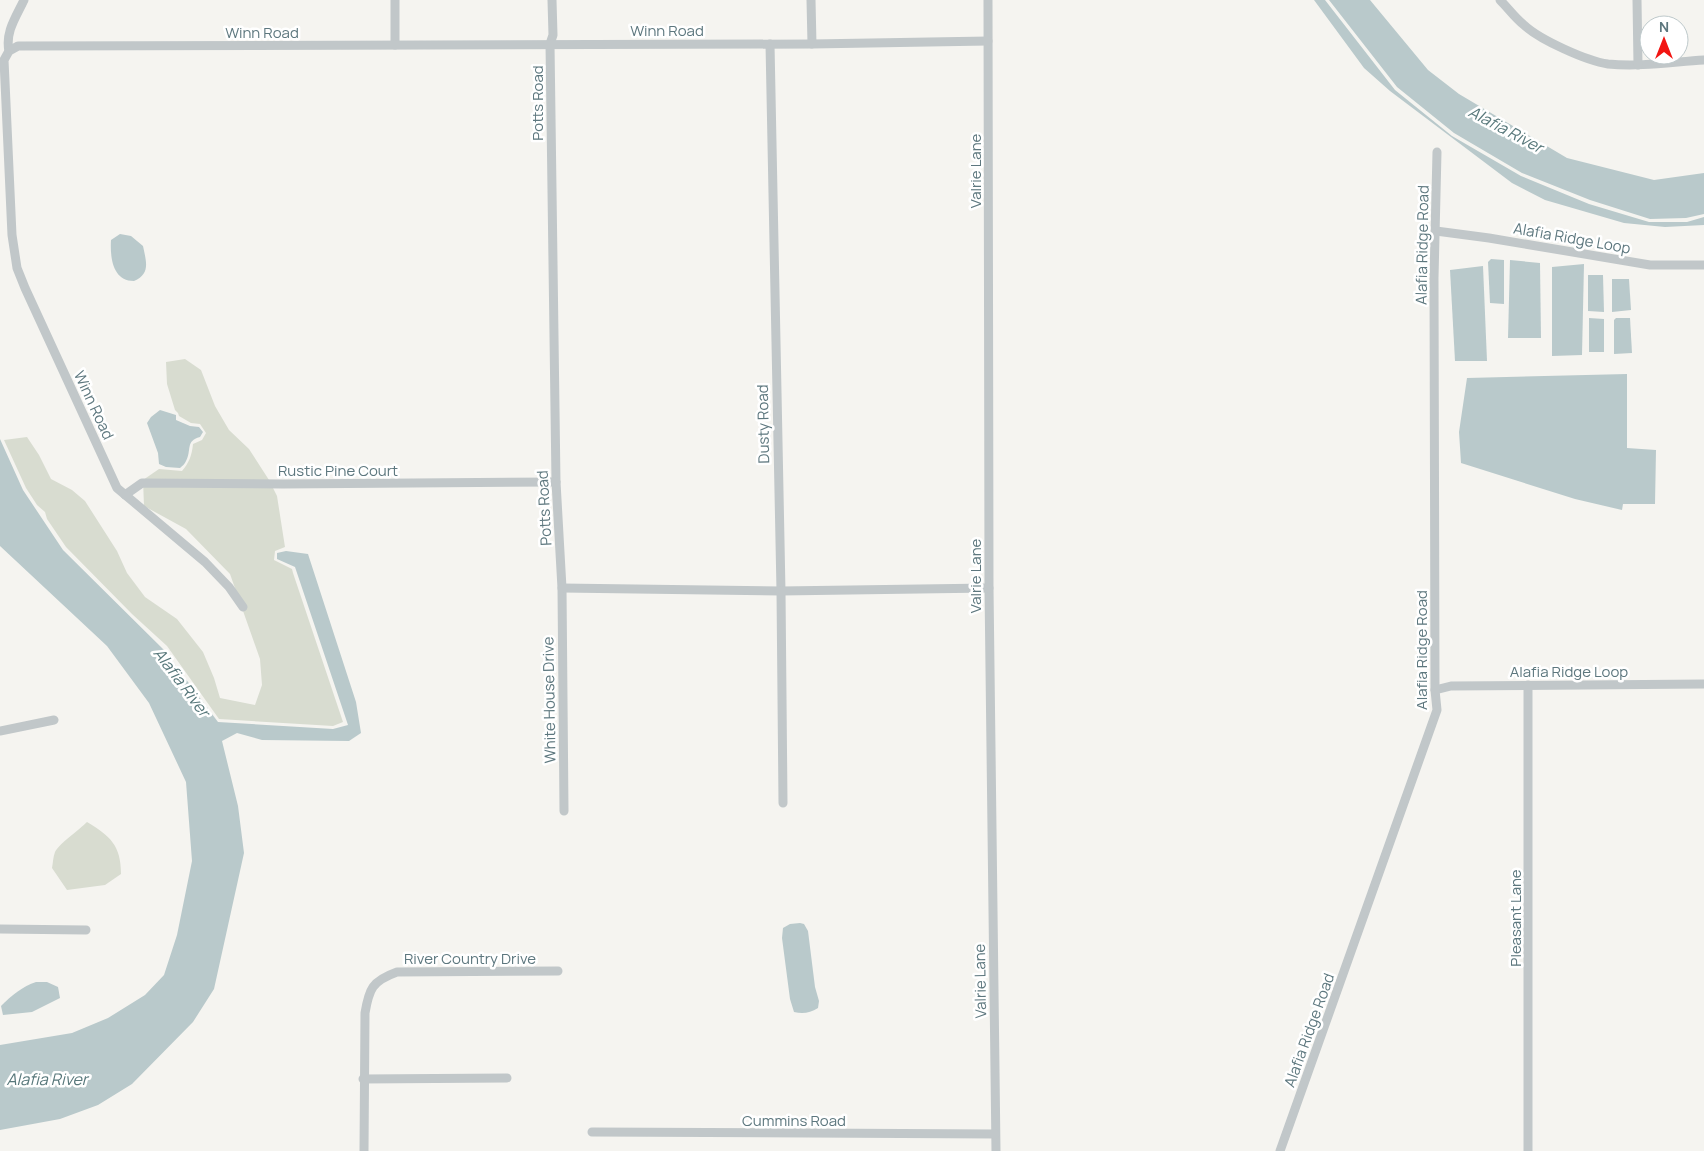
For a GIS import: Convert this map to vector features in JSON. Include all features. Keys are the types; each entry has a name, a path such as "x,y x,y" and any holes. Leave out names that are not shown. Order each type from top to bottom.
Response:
{"street":[{"path":"9,51 7,41 10,30 24,0"},
{"path":"395,45 396,0"},
{"name":"Potts Road","path":"552,0 553,35 550,44 556,482 562,588"},
{"path":"811,0 812,44"},
{"name":"Valrie Lane","path":"988,0 988,588 996,1151"},
{"path":"1500,0 1525,26 1561,48 1606,64 1638,65 1704,60"},
{"path":"1637,0 1638,65"},
{"name":"Winn Road","path":"243,607 205,562 117,488 17,268 12,235 4,60 9,51 18,46 812,44 988,41"},
{"name":"Dusty Road","path":"770,44 783,803"},
{"name":"Alafia Ridge Road","path":"1280,1151 1437,710 1435,690 1434,278 1438,152"},
{"name":"Alafia Ridge Loop","path":"1436,231 1650,266 1704,265"},
{"name":"Rustic Pine Court","path":"125,495 142,483 556,482"},
{"path":"562,588 780,590 988,588"},
{"name":"White House Drive","path":"562,588 564,811"},
{"name":"Alafia Ridge Loop","path":"1435,690 1452,686 1704,684"},
{"name":"Pleasant Lane","path":"1528,685 1528,1151"},
{"path":"0,731 54,720"},
{"path":"0,929 86,930"},
{"name":"River Country Drive","path":"364,1151 363,1079 365,1013 369,991 383,977 396,972 558,971"},
{"path":"363,1079 507,1078"},
{"name":"Cummins Road","path":"592,1132 996,1134"}],"shaded area":[{"path":"185,359 201,370 215,406 229,430 249,449 277,496 285,547 275,551 274,560 292,569 343,722 333,726 219,719 167,646 132,614 66,547 47,519 45,512 37,505 26,488 4,440 27,437 51,479 72,490 85,501 117,551 127,573 145,597 177,619 203,652 220,698 255,705 262,685 260,659 230,574 186,529 144,506 143,480 159,469 182,471 190,459 193,444 202,440 206,433 200,424 191,423 179,416 175,410 167,384 166,362"},
{"path":"87,822 113,842 119,856 121,874 105,885 67,890 52,868 54,854 61,845"}],"water":[{"path":"1314,0 1325,0 1395,90 1452,136 1521,176 1589,204 1649,222 1687,222 1704,217 1704,225 1665,227 1624,223 1545,200 1512,183 1390,91 1364,68"},
{"name":"Alafia River","path":"1329,0 1370,0 1428,70 1459,94 1567,158 1654,180 1704,173 1704,214 1686,218 1650,219 1590,200 1522,173 1454,133 1397,87"},
{"path":"120,234 131,236 143,246 146,262 145,271 143,275 134,281 121,277 112,260 111,240"},
{"path":"1491,259 1504,260 1504,304 1490,303 1488,262"},
{"path":"1510,260 1540,263 1541,338 1508,338"},
{"path":"1584,264 1582,355 1552,356 1552,267"},
{"path":"1483,266 1487,361 1455,361 1450,270"},
{"path":"1588,275 1603,275 1604,312 1588,311"},
{"path":"1612,279 1629,279 1631,310 1612,312"},
{"path":"1589,318 1604,319 1604,352 1589,352"},
{"path":"1616,318 1630,318 1632,353 1614,354 1614,320"},
{"path":"1627,374 1627,448 1656,450 1655,504 1623,504 1622,510 1575,499 1461,463 1459,432 1467,378"},
{"path":"160,410 176,415 176,420 190,426 199,427 203,432 200,437 192,441 186,462 180,468 166,467 159,464 158,453 147,423"},
{"name":"Alafia River","path":"0,439 23,490 63,550 164,650 218,722 333,729 348,725 295,567 277,559 277,553 286,551 308,554 356,702 361,733 349,741 262,740 237,733 222,741 238,806 244,853 214,989 193,1022 132,1084 98,1105 60,1119 0,1130 0,1045 72,1033 108,1018 145,995 164,975 177,935 192,861 186,782 149,703 107,646 0,546"},
{"path":"790,924 804,924 808,931 815,987 819,1001 818,1008 803,1013 794,1012 790,999 782,938 783,928"},
{"path":"36,982 47,982 58,987 60,998 32,1012 3,1015 1,1006 17,992"}]}
